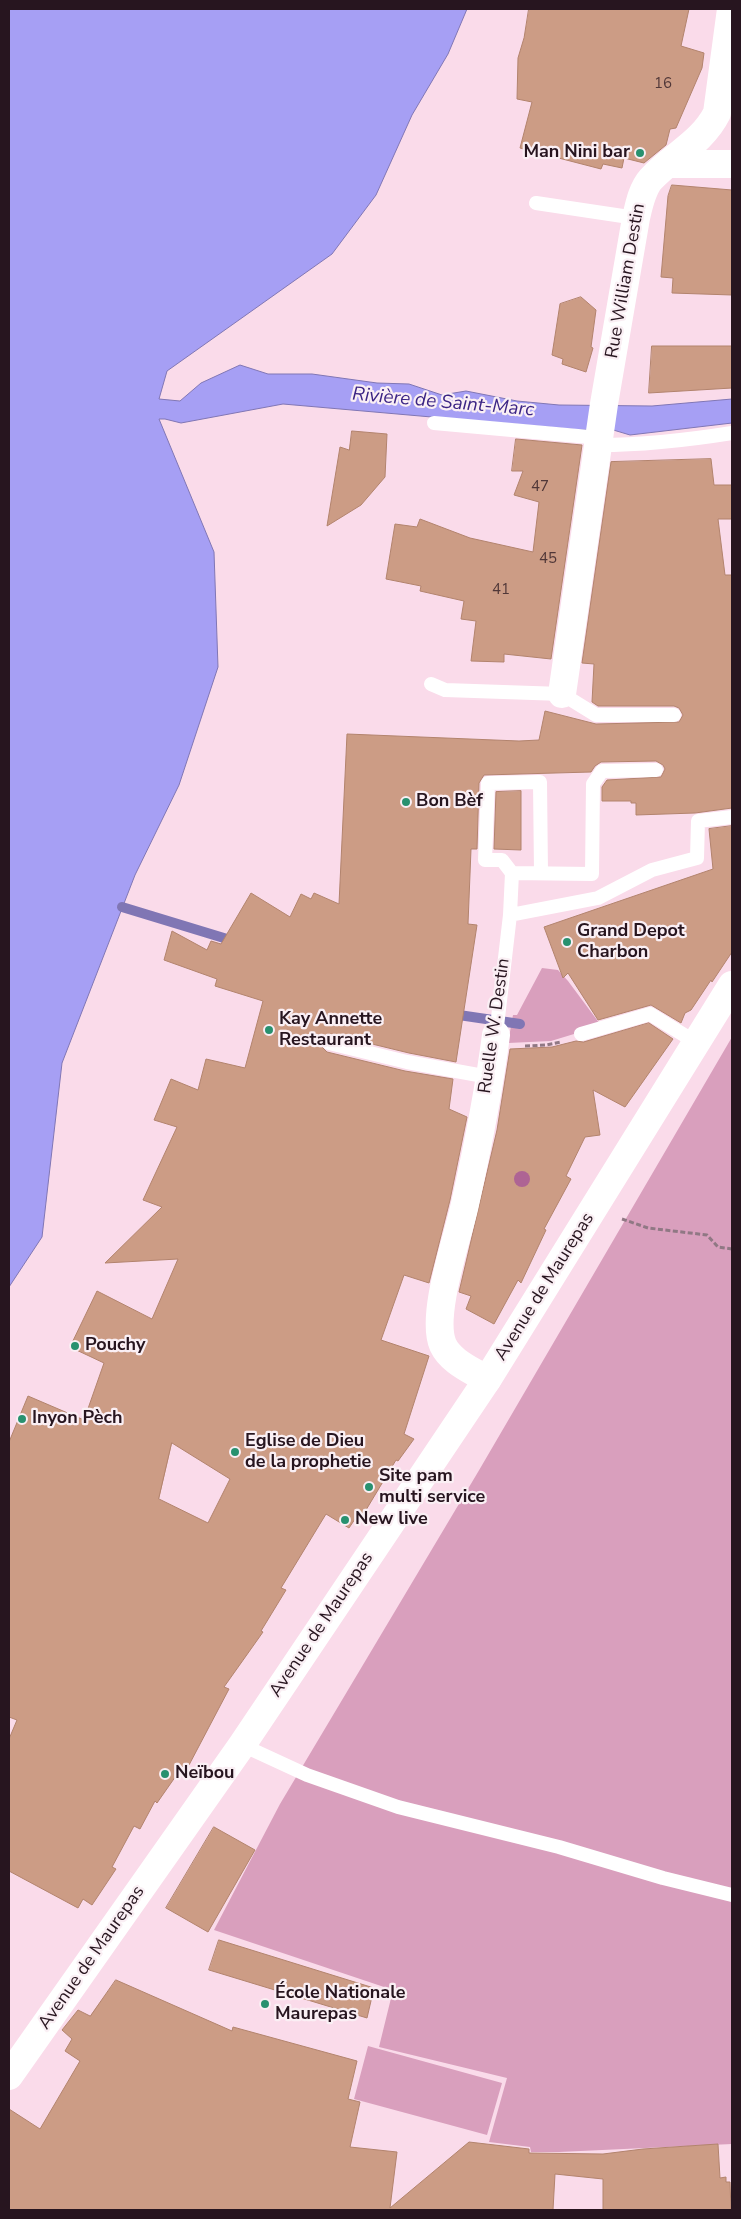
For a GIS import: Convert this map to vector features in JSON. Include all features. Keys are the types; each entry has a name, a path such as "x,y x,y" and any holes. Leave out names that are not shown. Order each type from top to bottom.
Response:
{"street":[{"name":"Rue William Destin","path":"562,694 604,404 636,218 642,194 651,179 701,137 711,125 717,113 731,9"},
{"path":"670,164 732,164"},
{"name":"Avenue de Maurepas","path":"9,2076 242,1745 487,1380 732,985"},
{"name":"Ruelle W. Destin","path":"487,1380 451,1356 443,1344 439,1327 441,1304 465,1203 497,1032"}],"lane":[{"path":"536,203 636,218"},
{"path":"434,423 600,439 673,442 732,433"},
{"path":"431,684 445,690 562,694 596,715 674,715"},
{"path":"540,873 540,782 488,783 485,860 502,860 512,873 592,874 593,784 602,771 656,770"},
{"path":"510,915 598,898 652,870 698,858 698,821 732,817"},
{"name":"Ruelle W. Destin","path":"497,1032 510,915 512,873"},
{"path":"581,1034 650,1014 696,1043"},
{"path":"329,1042 407,1062 489,1077"},
{"path":"242,1745 307,1775 398,1807 559,1847 663,1878 732,1895"}],"path":[{"path":"497,1032 546,1045 581,1034"},
{"path":"595,1206 635,1224 648,1228 707,1236 718,1247 732,1249"}],"shaded area":[{"path":"542,968 558,970 600,1024 575,1030 574,1034 551,1041 508,1043 513,1015 517,1015"},
{"path":"732,1037 732,2144 531,2152 530,2147 489,2142 507,2078 379,2047 393,1990 214,1930 280,1804 478,1472"},
{"path":"368,2046 502,2083 487,2135 354,2099"}],"water":[{"name":"Rivière de Saint-Marc","path":"9,9 467,9 448,54 412,115 376,195 332,254 167,371 159,399 180,401 201,383 240,365 268,374 312,374 377,383 409,384 442,395 466,391 517,401 559,405 652,406 732,399 732,423 630,435 610,429 580,430 283,404 181,423 159,419 214,552 218,667 179,785 135,875 62,1063 42,1237 9,1287"}],"building":[{"path":"529,9 689,9 681,46 704,53 702,68 676,128 670,129 666,145 644,163 624,158 622,168 603,164 601,169 520,148 532,102 517,99 518,58"},
{"path":"672,185 732,190 732,295 672,293 673,278 661,277 668,196"},
{"path":"581,297 596,310 591,347 593,348 586,372 562,364 563,359 552,355 560,304"},
{"path":"652,346 732,346 732,388 649,393"},
{"path":"352,431 387,434 385,477 361,505 327,526 340,447 349,450"},
{"path":"516,439 582,445 551,659 504,654 504,662 471,661 476,621 461,619 464,601 420,591 421,586 386,579 395,524 417,527 420,519 470,538 533,552 539,502 514,495 523,471 512,471"},
{"path":"711,459 714,485 732,485 732,519 718,519 725,575 732,575 732,808 695,813 636,815 636,803 631,803 631,801 602,801 602,787 607,780 661,777 665,769 663,765 656,761 601,762 591,772 484,775 479,783 477,849 471,849 468,924 477,925 456,1062 331,1034 322,1037 321,1046 327,1052 405,1071 453,1079 449,1109 467,1117 450,1200 429,1283 404,1275 381,1340 429,1356 404,1434 414,1439 398,1461 396,1460 363,1515 359,1513 349,1528 326,1514 281,1588 286,1590 261,1631 263,1632 224,1687 229,1689 189,1765 185,1763 157,1803 155,1801 140,1829 134,1826 112,1867 116,1869 92,1905 83,1899 78,1908 9,1871 9,1739 17,1720 9,1717 9,1442 28,1396 84,1420 104,1363 70,1347 97,1291 152,1319 178,1259 105,1263 162,1207 143,1200 177,1127 154,1120 171,1079 198,1090 206,1059 245,1068 263,1001 215,986 217,979 164,960 172,931 207,950 211,941 221,944 251,893 290,917 301,894 311,899 314,893 339,904 347,734 519,741 539,740 545,711 596,724 679,722 683,715 679,708 674,706 598,706 592,702 594,664 582,663 611,462","holes":["172,1443 230,1479 208,1523 159,1499"]},
{"path":"521,791 521,850 494,849 496,792"},
{"path":"732,826 732,952 712,982 711,980 691,1010 685,1013 681,1023 651,1005 598,1020 568,973 563,978 544,927 713,869 709,829"},
{"path":"649,1023 673,1039 625,1107 593,1090 600,1135 585,1137 566,1176 571,1179 544,1229 546,1230 521,1283 518,1280 494,1324 466,1309 471,1296 459,1292 497,1130 510,1049 552,1047 576,1041 583,1042"},
{"path":"214,1827 255,1850 208,1932 166,1908"},
{"path":"219,1940 374,1988 367,2018 209,1970"},
{"path":"116,1980 232,2031 233,2027 357,2061 348,2099 360,2102 350,2147 397,2152 390,2208 469,2142 529,2149 529,2153 603,2154 643,2149 718,2144 720,2178 726,2177 726,2182 730,2182 731,2210 603,2210 603,2179 555,2174 553,2210 9,2210 9,2109 40,2129 80,2061 65,2051 72,2039 62,2030 78,2010 90,2016"}],"waterway":[{"path":"122,907 237,942"},
{"path":"452,1014 520,1024"}],"place":[{"name":"Man Nini bar","path":"640,153"},
{"name":"Bon Bèf","path":"406,802"},
{"name":"Grand Depot Charbon","path":"567,942"},
{"name":"Kay Annette Restaurant","path":"269,1030"},
{"name":"Pouchy","path":"75,1346"},
{"name":"Inyon Pèch","path":"22,1419"},
{"name":"Eglise de Dieu de la prophetie","path":"235,1452"},
{"name":"Site pam multi service","path":"369,1487"},
{"name":"New live","path":"345,1520"},
{"name":"Neïbou","path":"165,1774"},
{"name":"École Nationale Maurepas","path":"265,2004"}]}
